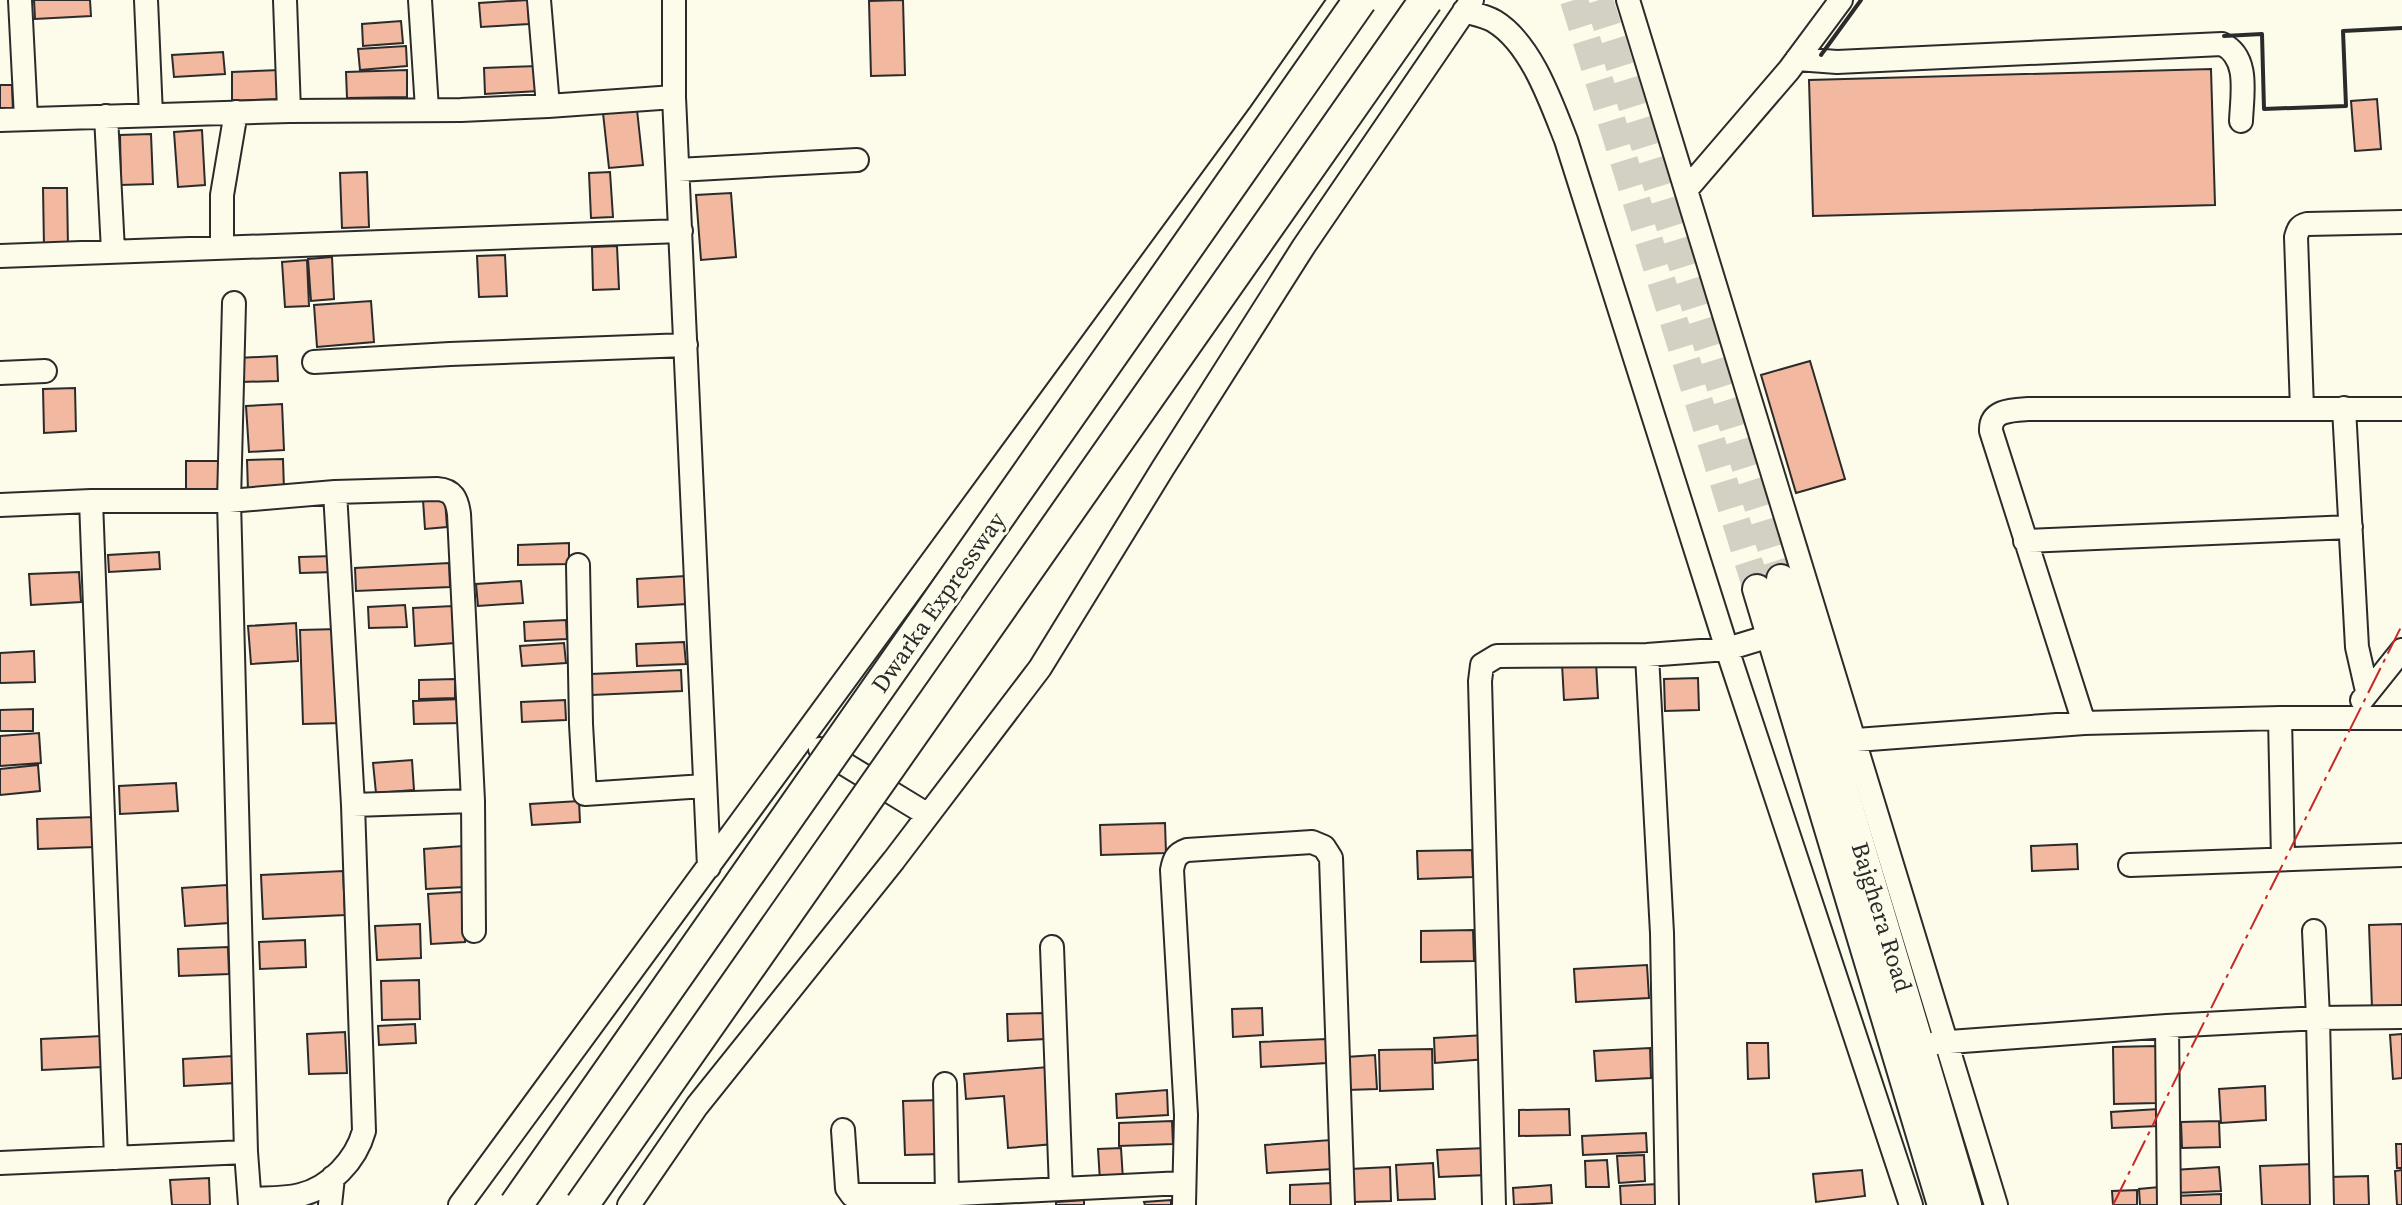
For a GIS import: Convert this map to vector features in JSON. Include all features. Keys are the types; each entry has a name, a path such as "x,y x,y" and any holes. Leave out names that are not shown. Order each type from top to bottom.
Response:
{"highway":[{"name":"Dwarka Expressway","path":"516,1205 1360,0"},
{"path":"582,1205 1426,0"}],"main road":[{"path":"1769,584 1784,632"},
{"name":"Bajghera Road","path":"1784,632 1842,741 1920,1044 1967,1205"},
{"name":"Bajghera Road","path":"1784,632 1942,1205"}],"street":[{"path":"20,0 26,118"},
{"path":"146,0 151,115"},
{"path":"285,0 289,111"},
{"path":"420,0 427,109"},
{"path":"539,0 548,106"},
{"path":"674,0 674,97 709,867"},
{"path":"460,1205 1260,114 1340,0"},
{"path":"1686,190 1797,59 1841,0"},
{"path":"1630,2 1842,741 1948,1043 1996,1205"},
{"path":"629,1205 697,1106 928,815 1040,668 1296,259 1468,6 1494,21 1516,40 1538,74 1571,153 1727,649 1911,1205"},
{"path":"1797,59 1837,62 2222,44 2231,48 2238,59 2242,82 2241,121"},
{"path":"0,120 548,106 674,97"},
{"path":"222,247 222,195 236,112"},
{"path":"106,116 113,251"},
{"path":"678,170 857,160"},
{"path":"2302,409 2298,230 2307,224 2402,222"},
{"path":"0,256 681,231"},
{"path":"234,303 229,501 246,1152 250,1202 310,1192 333,1177 356,1153 364,1131 353,805 335,492"},
{"path":"314,362 686,345"},
{"path":"0,373 45,371"},
{"path":"2344,408 2357,647 2367,691"},
{"path":"2084,723 1991,431 1991,421 2002,413 2028,409 2402,409"},
{"path":"0,505 91,501 229,501 335,492 450,492 457,500 473,801 474,931"},
{"path":"91,501 116,1158"},
{"path":"2025,541 2351,527"},
{"path":"578,565 585,794 704,786"},
{"path":"1494,1205 1482,665 1497,656 1647,655 1727,649 1784,632"},
{"path":"2351,718 2367,691 2402,650"},
{"path":"1647,655 1662,933 1667,1205"},
{"path":"2280,718 2283,859"},
{"path":"1842,741 2084,723 2402,718"},
{"path":"803,738 928,815"},
{"path":"353,805 473,801"},
{"path":"843,1130 850,1194 1029,1198 1061,1189 1183,1194 1186,1115 1172,870 1175,859 1177,854 1187,850 1312,842 1324,847 1331,858 1343,1205"},
{"path":"2130,865 2402,855"},
{"path":"2314,931 2322,1205"},
{"path":"1052,947 1061,1189"},
{"path":"1920,1044 2167,1026 2402,1017"},
{"path":"2167,1026 2169,1205"},
{"path":"941,1198 945,1084"},
{"path":"0,1163 246,1152"},
{"path":"330,1205 333,1177"}],"building":[{"path":"34,0 90,0 91,16 35,19"},
{"path":"528,0 529,24 481,27 479,3"},
{"path":"903,0 905,75 871,76 869,1"},
{"path":"401,21 403,43 363,46 362,24"},
{"path":"406,46 407,66 360,70 358,49"},
{"path":"223,52 225,74 174,77 172,55"},
{"path":"538,66 539,91 485,94 484,68"},
{"path":"2211,69 2215,205 1813,216 1809,80"},
{"path":"280,70 282,99 232,101 232,72"},
{"path":"407,70 407,97 347,98 346,72"},
{"path":"0,85 12,85 13,114 0,114"},
{"path":"2377,99 2381,149 2355,151 2351,101"},
{"path":"637,110 643,165 609,168 603,113"},
{"path":"202,130 205,185 178,187 174,132"},
{"path":"151,134 153,184 121,185 120,135"},
{"path":"367,172 369,227 342,228 340,173"},
{"path":"610,172 613,217 591,218 589,173"},
{"path":"43,188 67,188 68,247 44,247"},
{"path":"731,193 736,257 701,260 696,195"},
{"path":"617,246 619,289 593,290 592,247"},
{"path":"505,255 507,296 479,297 477,256"},
{"path":"332,257 334,299 311,301 308,259"},
{"path":"307,260 309,306 285,307 282,262"},
{"path":"371,301 374,342 317,347 314,305"},
{"path":"277,356 278,381 240,382 239,358"},
{"path":"1810,361 1845,479 1796,493 1761,375"},
{"path":"75,388 76,431 44,433 43,389"},
{"path":"282,404 284,450 249,452 246,406"},
{"path":"283,459 284,490 248,491 247,460"},
{"path":"186,461 227,461 227,492 186,492"},
{"path":"445,499 447,527 425,529 423,500"},
{"path":"569,543 569,564 518,565 518,545"},
{"path":"159,552 160,569 109,572 108,555"},
{"path":"334,556 335,572 300,573 299,557"},
{"path":"449,563 450,587 356,591 355,568"},
{"path":"79,572 81,602 31,605 29,574"},
{"path":"685,576 687,604 638,607 637,579"},
{"path":"521,581 523,603 478,606 476,584"},
{"path":"405,605 407,627 369,628 368,607"},
{"path":"453,606 455,643 415,646 413,608"},
{"path":"566,620 567,639 525,641 524,622"},
{"path":"296,623 298,661 251,664 248,626"},
{"path":"338,629 342,723 303,724 300,630"},
{"path":"684,642 686,664 637,666 636,644"},
{"path":"564,643 566,663 522,666 520,646"},
{"path":"34,651 35,682 0,683 0,653"},
{"path":"1596,662 1598,698 1564,700 1562,664"},
{"path":"681,670 682,691 592,695 591,674"},
{"path":"1698,678 1699,710 1665,711 1664,679"},
{"path":"455,679 455,698 419,699 419,680"},
{"path":"462,699 463,723 414,724 413,701"},
{"path":"565,700 566,720 522,722 521,702"},
{"path":"33,709 33,731 0,731 0,710"},
{"path":"39,733 41,763 0,766 0,736"},
{"path":"412,760 414,790 376,793 373,763"},
{"path":"38,765 40,791 0,795 0,769"},
{"path":"176,783 178,811 120,814 119,786"},
{"path":"579,801 580,822 532,825 530,804"},
{"path":"95,817 96,847 38,849 37,819"},
{"path":"1165,823 1166,853 1101,855 1100,825"},
{"path":"2077,844 2078,869 2032,871 2031,846"},
{"path":"463,846 465,887 426,889 424,849"},
{"path":"1472,850 1473,877 1418,879 1417,851"},
{"path":"343,871 345,915 263,919 261,875"},
{"path":"227,885 229,923 185,926 182,888"},
{"path":"463,892 465,942 431,944 428,894"},
{"path":"420,924 421,958 377,960 375,926"},
{"path":"2402,924 2402,1007 2372,1008 2369,925"},
{"path":"1473,930 1474,961 1421,962 1421,931"},
{"path":"305,940 306,967 260,969 259,942"},
{"path":"228,947 229,974 179,976 178,949"},
{"path":"1647,965 1649,998 1576,1002 1574,969"},
{"path":"419,980 420,1019 382,1020 381,981"},
{"path":"1262,1008 1263,1035 1233,1037 1232,1009"},
{"path":"1044,1013 1046,1039 1008,1041 1007,1014"},
{"path":"415,1024 416,1043 379,1045 378,1026"},
{"path":"345,1032 347,1073 309,1074 307,1034"},
{"path":"2402,1034 2402,1078 2393,1079 2390,1035"},
{"path":"1485,1035 1487,1059 1435,1063 1434,1038"},
{"path":"102,1036 103,1067 42,1070 41,1039"},
{"path":"1326,1039 1327,1063 1261,1067 1260,1042"},
{"path":"1747,1043 1768,1043 1769,1078 1748,1079"},
{"path":"2156,1046 2157,1103 2114,1104 2113,1047"},
{"path":"1650,1048 1651,1078 1596,1081 1594,1051"},
{"path":"1432,1049 1433,1089 1380,1091 1379,1050"},
{"path":"1375,1055 1377,1089 1347,1090 1346,1057"},
{"path":"233,1056 235,1083 184,1086 183,1059"},
{"path":"1048,1067 1054,1144 1008,1148 1004,1096 966,1099 964,1074"},
{"path":"2265,1086 2266,1120 2221,1123 2219,1089"},
{"path":"1167,1090 1168,1115 1117,1118 1116,1094"},
{"path":"942,1100 943,1154 905,1155 903,1101"},
{"path":"1569,1109 1570,1135 1519,1136 1519,1110"},
{"path":"2158,1109 2159,1126 2112,1128 2111,1112"},
{"path":"1172,1121 1173,1144 1119,1146 1119,1123"},
{"path":"2219,1121 2220,1147 2182,1148 2181,1122"},
{"path":"1646,1133 1647,1152 1583,1155 1582,1136"},
{"path":"1331,1140 1333,1169 1267,1173 1265,1145"},
{"path":"2396,1144 2402,1144 2402,1168 2397,1168"},
{"path":"1121,1148 1123,1180 1100,1181 1098,1149"},
{"path":"1486,1148 1488,1175 1439,1177 1437,1150"},
{"path":"1644,1155 1645,1181 1619,1183 1617,1156"},
{"path":"1607,1160 1609,1187 1586,1187 1585,1161"},
{"path":"1433,1163 1435,1199 1398,1200 1396,1165"},
{"path":"2313,1164 2315,1205 2262,1205 2260,1166"},
{"path":"1390,1167 1391,1201 1351,1202 1350,1169"},
{"path":"2219,1167 2221,1191 2175,1193 2174,1170"},
{"path":"1862,1170 1865,1196 1816,1202 1813,1174"},
{"path":"2402,1170 2402,1205 2397,1205 2395,1171"},
{"path":"2368,1176 2369,1205 2329,1205 2328,1177"},
{"path":"209,1178 210,1205 172,1205 170,1180"},
{"path":"1333,1183 1334,1205 1290,1205 1290,1185"},
{"path":"1658,1184 1659,1205 1621,1205 1620,1186"},
{"path":"1551,1185 1552,1203 1514,1205 1513,1188"},
{"path":"2159,1187 2161,1205 2140,1205 2139,1189"},
{"path":"2137,1190 2137,1205 2113,1205 2112,1191"},
{"path":"2221,1194 2221,1205 2176,1205 2175,1196"},
{"path":"1084,1200 1084,1205 1056,1205 1056,1202"},
{"path":"1171,1200 1171,1205 1145,1205 1144,1202"}],"tunnel":[{"path":"1574,0 1757,589"},
{"path":"1599,0 1781,579"}],"wall":[{"path":"1821,55 1861,0"},
{"path":"2224,36 2262,34 2264,109 2346,106 2343,31 2402,28"}],"power":[{"path":"2113,1205 2402,625"}]}
